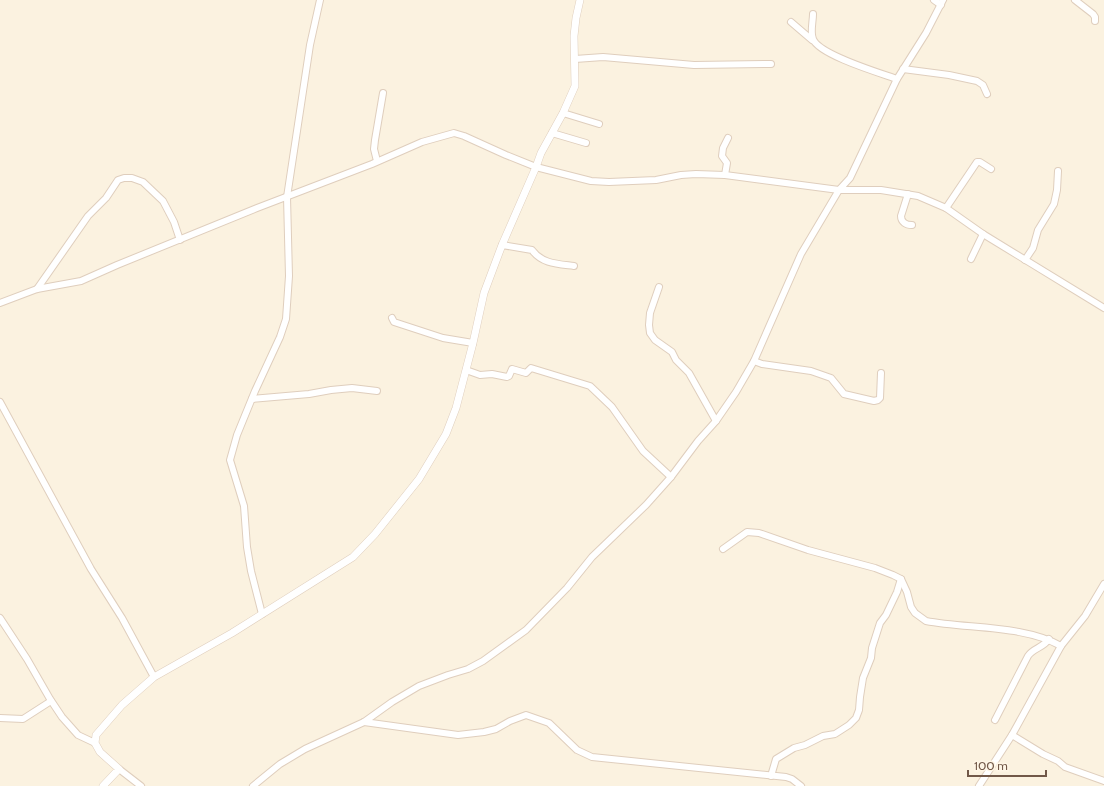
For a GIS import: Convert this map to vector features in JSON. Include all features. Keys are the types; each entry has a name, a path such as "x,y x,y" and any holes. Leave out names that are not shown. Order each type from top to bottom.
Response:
{"street":[{"path":"262,614 251,571 247,547 244,506 230,460 252,399 280,337 286,319 289,276 287,197 310,45 320,0"},
{"path":"95,743 96,735 101,728 122,705 154,677 232,633 353,557 375,534 418,479 446,434 456,408 484,293 502,245 541,153 563,113 575,86 574,36 580,0"},
{"path":"254,786 280,764 305,749 364,722 392,702 420,686 468,669 483,661 526,630 568,588 592,557 646,505 671,477 716,420 736,392 754,361 801,254 839,190 850,178 897,79 926,33 942,3 934,0"},
{"path":"1074,0 1093,14 1095,21"},
{"path":"813,14 811,35 813,41"},
{"path":"791,22 818,46 837,57 897,79"},
{"path":"575,59 603,57 694,64 771,64"},
{"path":"903,69 949,75 977,81 983,85 987,94"},
{"path":"377,161 374,149 383,93"},
{"path":"563,113 599,124"},
{"path":"0,303 37,289 81,281 117,265 422,142 454,133 536,167 586,180 609,182 656,180 681,175 725,175 839,190 881,190 908,194 930,200 946,208 983,234 1104,308"},
{"path":"552,133 586,143"},
{"path":"725,175 727,163 722,156 723,148 728,138"},
{"path":"946,208 978,162 991,169"},
{"path":"1025,260 1033,248 1038,230 1054,204 1057,190 1058,172"},
{"path":"37,289 88,216 106,198 118,180 132,178 143,182 163,201 174,222 180,240"},
{"path":"908,194 901,219 907,225 912,225"},
{"path":"971,259 983,234"},
{"path":"502,245 532,250 536,255 553,264 574,266"},
{"path":"659,287 650,313 650,333 655,340 672,352 676,360 689,373 716,420"},
{"path":"392,318 394,322 408,327 450,339 473,342"},
{"path":"754,361 762,364 811,371 831,378 844,394 874,401 880,398 881,373"},
{"path":"466,370 480,375 492,374 507,377 509,376 512,368 526,373 531,368 590,386 612,407 643,450 671,477"},
{"path":"252,399 309,394 352,388 376,391"},
{"path":"0,402 91,569 122,618 154,677"},
{"path":"723,549 747,532 752,532 808,550 875,568 901,579 915,614 926,621 1013,632 1049,639 1061,646"},
{"path":"771,776 776,759 794,748 805,745 824,736 835,734 849,725 856,718 859,710 863,678 871,658 872,648 880,623 886,615 897,592 901,579"},
{"path":"979,786 1012,735 1061,646 1085,616 1104,584"},
{"path":"0,618 27,659 51,702 71,728 78,735 95,743 100,752 140,786"},
{"path":"995,720 1031,651 1046,644 1049,639"},
{"path":"0,718 23,719 51,702"},
{"path":"364,722 458,735 496,729 510,721 526,715 549,723 577,750 592,757 771,776 792,779 801,786"},
{"path":"1012,735 1042,754 1058,761 1065,767 1104,781"},
{"path":"103,786 119,769"}]}
